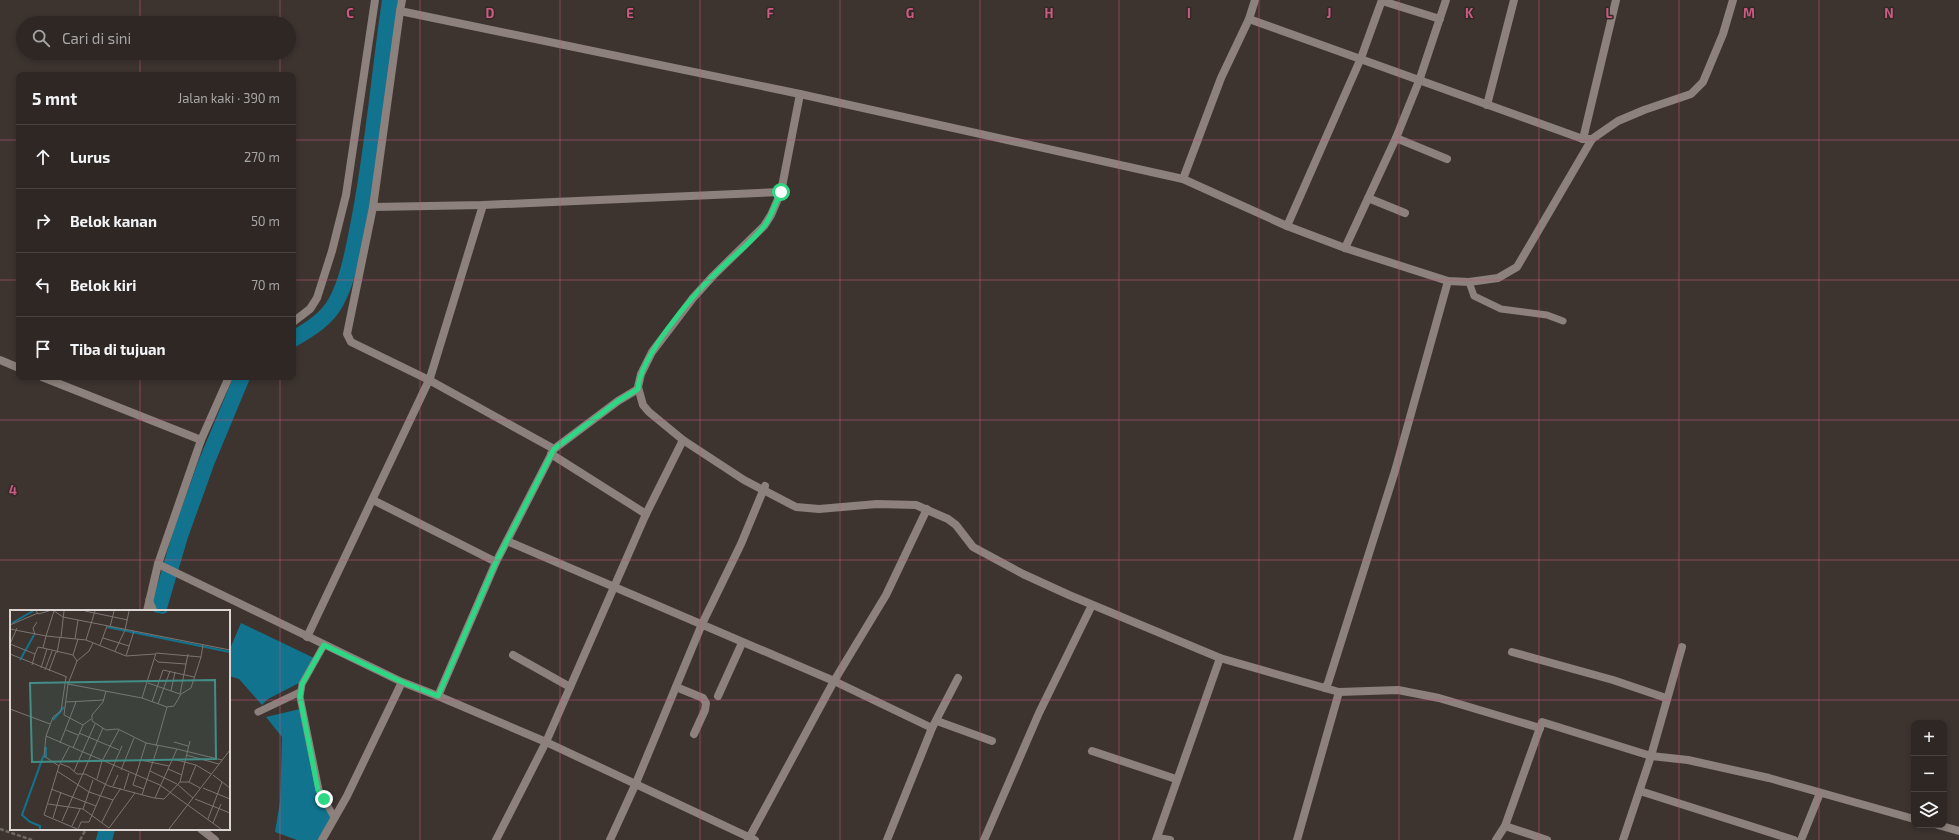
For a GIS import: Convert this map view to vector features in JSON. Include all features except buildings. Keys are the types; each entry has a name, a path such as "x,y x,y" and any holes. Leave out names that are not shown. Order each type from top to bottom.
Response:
{"street":[{"path":"296,320 310,309 317,298 332,251 346,196 375,0"},
{"path":"402,0 373,207 347,336 351,342 429,380 553,451 646,514"},
{"path":"1183,179 1221,78 1249,19 1255,0"},
{"path":"1286,226 1361,58 1382,0 1440,19"},
{"path":"1345,248 1396,138 1419,81 1446,0"},
{"path":"1487,105 1514,0"},
{"path":"400,12 800,94 1183,179 1286,226 1345,248 1448,281 1469,282 1498,278 1517,266 1588,139 1616,0"},
{"path":"1249,19 1361,58 1419,81 1588,139 1618,121 1644,110 1691,94 1703,82 1723,34 1733,0"},
{"path":"800,94 781,192 764,226 692,298 652,352 641,374 638,389 640,398 646,409 683,440 744,480 764,488 786,503 804,508 819,509 877,504 916,505 948,519 956,525 973,547 1023,574 1220,658 1339,692 1398,690 1411,692 1439,698 1540,728"},
{"path":"1396,138 1447,159"},
{"path":"373,207 483,205 781,192"},
{"path":"1368,198 1405,213"},
{"path":"307,637 429,380 483,205"},
{"path":"1325,688 1328,683 1395,471 1448,281"},
{"path":"0,360 16,367"},
{"path":"50,380 201,440"},
{"path":"146,610 158,564 201,440 228,380"},
{"path":"438,696 496,562 553,451 618,401 638,389"},
{"path":"496,840 546,742 646,514 683,440"},
{"path":"610,840 636,783 702,624 741,544 764,488"},
{"path":"373,500 496,562"},
{"path":"158,564 402,682 546,742 636,783 751,839 834,681 886,595 927,509"},
{"path":"507,541 614,588 702,624 742,643 834,681 932,728"},
{"path":"984,840 1039,713 1092,604"},
{"path":"718,696 742,643"},
{"path":"1622,840 1651,756 1666,698 1682,647"},
{"path":"1512,652 1613,680 1666,698"},
{"path":"513,655 570,687"},
{"path":"1170,840 1156,839 1220,658"},
{"path":"887,840 932,728 938,721 958,678"},
{"path":"322,840 346,796 402,682"},
{"path":"676,687 703,698 706,703 705,710 694,734"},
{"path":"1297,840 1339,692"},
{"path":"938,721 992,742"},
{"path":"1496,840 1505,826 1542,722 1651,756 1688,760 1769,778 1911,817"},
{"path":"1092,751 1176,779"},
{"path":"1640,790 1794,840"},
{"path":"1801,840 1820,793"},
{"path":"1505,826 1547,840"},
{"path":"1947,828 1959,831"},
{"path":"202,830 215,840"}],"lane":[{"path":"1469,282 1474,296 1501,309 1547,315 1563,321"},
{"path":"149,600 154,610"},
{"path":"324,645 302,684 300,692 318,790 334,817"},
{"path":"258,712 300,692"}],"path":[{"path":"0,828 32,840"},
{"path":"80,840 85,830"}],"water":[{"path":"241,623 314,658 299,683 268,699 262,705 239,679 230,676 230,649"},
{"path":"300,709 318,796 330,813 330,821 320,840 297,840 275,832 280,802 282,737 266,717"}],"waterway":[{"path":"296,337 311,328 328,314 336,302 347,275 368,170 390,0"},
{"path":"158,610 180,536 207,461 241,380"},
{"path":"104,840 107,830"}],"route":[{"path":"324,799 318,790 300,692 302,684 324,645 402,682 438,696 496,562 554,449 618,401 638,389 641,374 652,352 692,298 764,226 771,215 781,192"}]}
